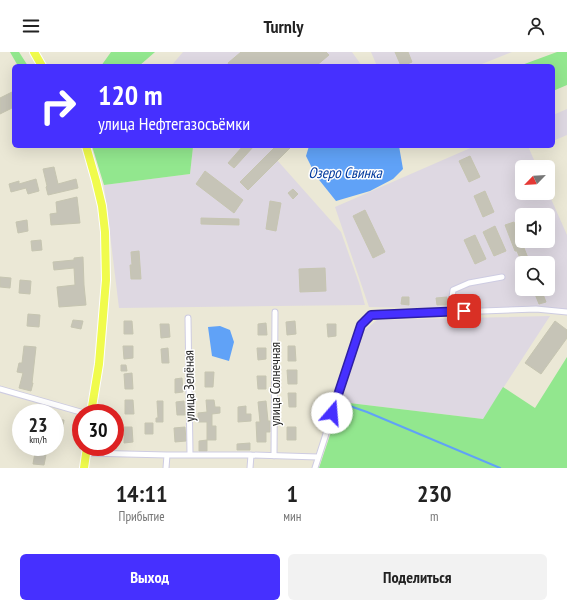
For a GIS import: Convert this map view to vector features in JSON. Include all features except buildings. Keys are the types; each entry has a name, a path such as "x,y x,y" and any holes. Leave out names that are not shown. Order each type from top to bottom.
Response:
{"main road":[{"path":"34,52 41,64"},
{"path":"87,148 102,206 105,232 106,280 99,364 92,404"},
{"path":"84,468 85,456"}],"street":[{"path":"450,312 454,290 469,283 502,277"},
{"path":"315,468 361,325 371,315 536,309 567,312"},
{"name":"улица Солнечная","path":"274,456 275,312"},
{"name":"улица Зелёная","path":"188,318 190,454"},
{"path":"0,389 72,410"},
{"path":"124,454 190,454 318,457"},
{"path":"166,468 167,455"},
{"path":"250,468 251,455"}],"shaded area":[{"path":"183,52 352,52 361,64 173,64"},
{"path":"371,52 512,52 482,64 376,64"},
{"path":"567,109 567,135 555,140 555,114"},
{"path":"193,148 289,148 277,160 341,232 365,305 119,308 104,185 190,174"},
{"path":"470,148 529,148 534,160 515,160 515,200 552,200 567,235 567,311 369,307 335,207"},
{"path":"550,316 483,419 341,402 365,330 377,320"}],"green space":[{"path":"10,52 19,52 27,64 17,64"},
{"path":"111,52 155,52 141,64 102,64"},
{"path":"557,52 567,52 567,85 555,90 555,64 524,64"},
{"path":"93,148 193,148 190,174 104,185"},
{"path":"567,357 567,468 319,468 341,402 483,419 503,387 535,408"}],"water":[{"name":"Озеро Свинка","path":"308,148 399,148 403,169 393,179 370,191 336,201 316,176 306,156"},
{"path":"220,326 230,330 234,342 229,361 212,356 208,327"}],"waterway":[{"path":"347,405 500,468"}],"route":[{"path":"332,413 361,325 371,315 464,311"}]}
